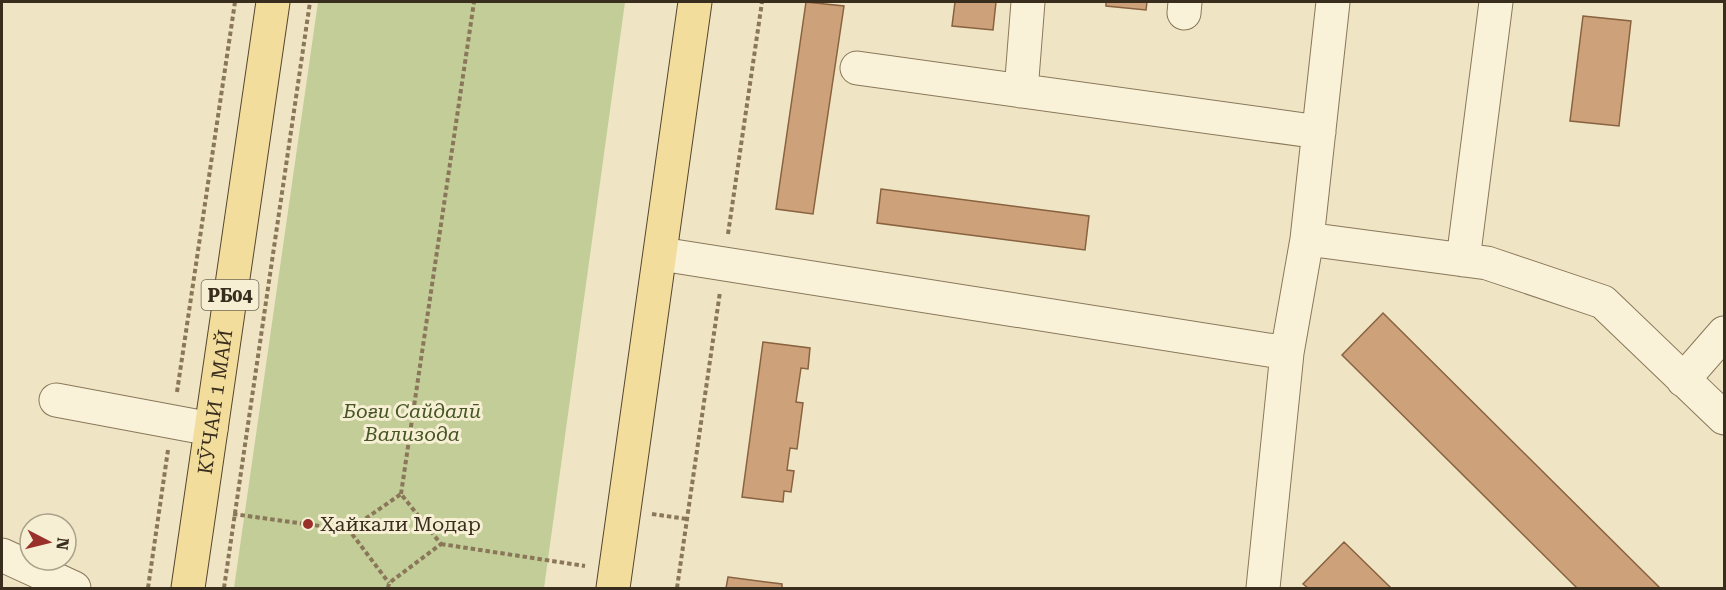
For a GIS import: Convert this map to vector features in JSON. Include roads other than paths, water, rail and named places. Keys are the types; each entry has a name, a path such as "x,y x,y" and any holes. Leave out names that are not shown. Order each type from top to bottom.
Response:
{"main road":[{"name":"КӮЧАИ 1 МАЙ","path":"188,588 273,2"},
{"path":"614,579 695,2"}],"street":[{"path":"1021,91 1028,2"},
{"path":"1263,588 1287,353 1307,239 1333,2"},
{"path":"1463,260 1496,2"},
{"path":"857,68 1319,132"},
{"path":"1307,239 1487,263 1603,302 1725,418"},
{"path":"661,254 1287,353"},
{"path":"1683,380 1725,333"},
{"path":"56,400 211,429"},
{"path":"2,555 74,588"}],"place":[{"name":"Ҳайкали Модар","path":"308,524"}],"park label":[{"name":"Боғи Сайдалӣ Вализода","path":"412,422"}]}
